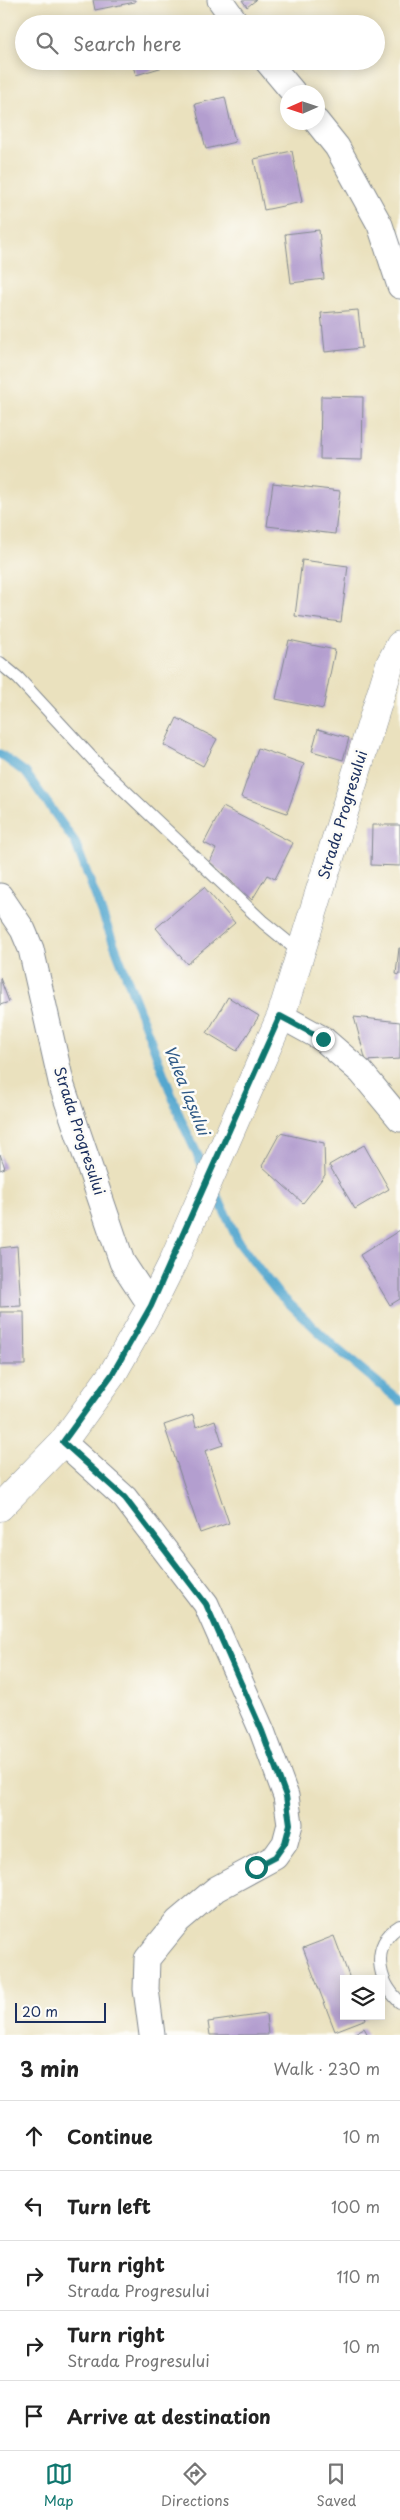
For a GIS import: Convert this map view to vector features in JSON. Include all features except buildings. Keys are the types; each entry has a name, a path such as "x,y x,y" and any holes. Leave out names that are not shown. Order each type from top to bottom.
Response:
{"street":[{"path":"220,0 231,15"},
{"path":"275,70 287,85"},
{"path":"323,130 337,147 380,226 400,286"},
{"name":"Strada Progresului","path":"0,1507 63,1442 113,1373 151,1306 172,1262 280,1016 390,664 400,645"},
{"name":"Strada Progresului","path":"0,896 23,930 31,950 62,1086 122,1262 151,1306"},
{"path":"280,1016 323,1039 361,1072 400,1119"},
{"path":"63,1442 125,1498 206,1604 262,1731 286,1796 290,1824 285,1843 275,1857 216,1889 178,1921 147,1959 146,1989 152,2035"}],"lane":[{"path":"0,663 18,678 102,769 264,922 301,953"},
{"path":"400,1926 388,1933 380,1948 380,1962 389,1992 400,2002"}],"waterway":[{"name":"Valea Iașului","path":"0,754 26,773 75,842 182,1122 206,1173"},
{"name":"Valea Iașului","path":"213,1187 239,1243 277,1292 337,1349 400,1401"}],"route":[{"path":"256,1867 275,1857 285,1843 290,1824 286,1796 262,1731 206,1604 174,1559 125,1498 63,1442 113,1373 151,1306 230,1133 280,1016 323,1039"}]}
